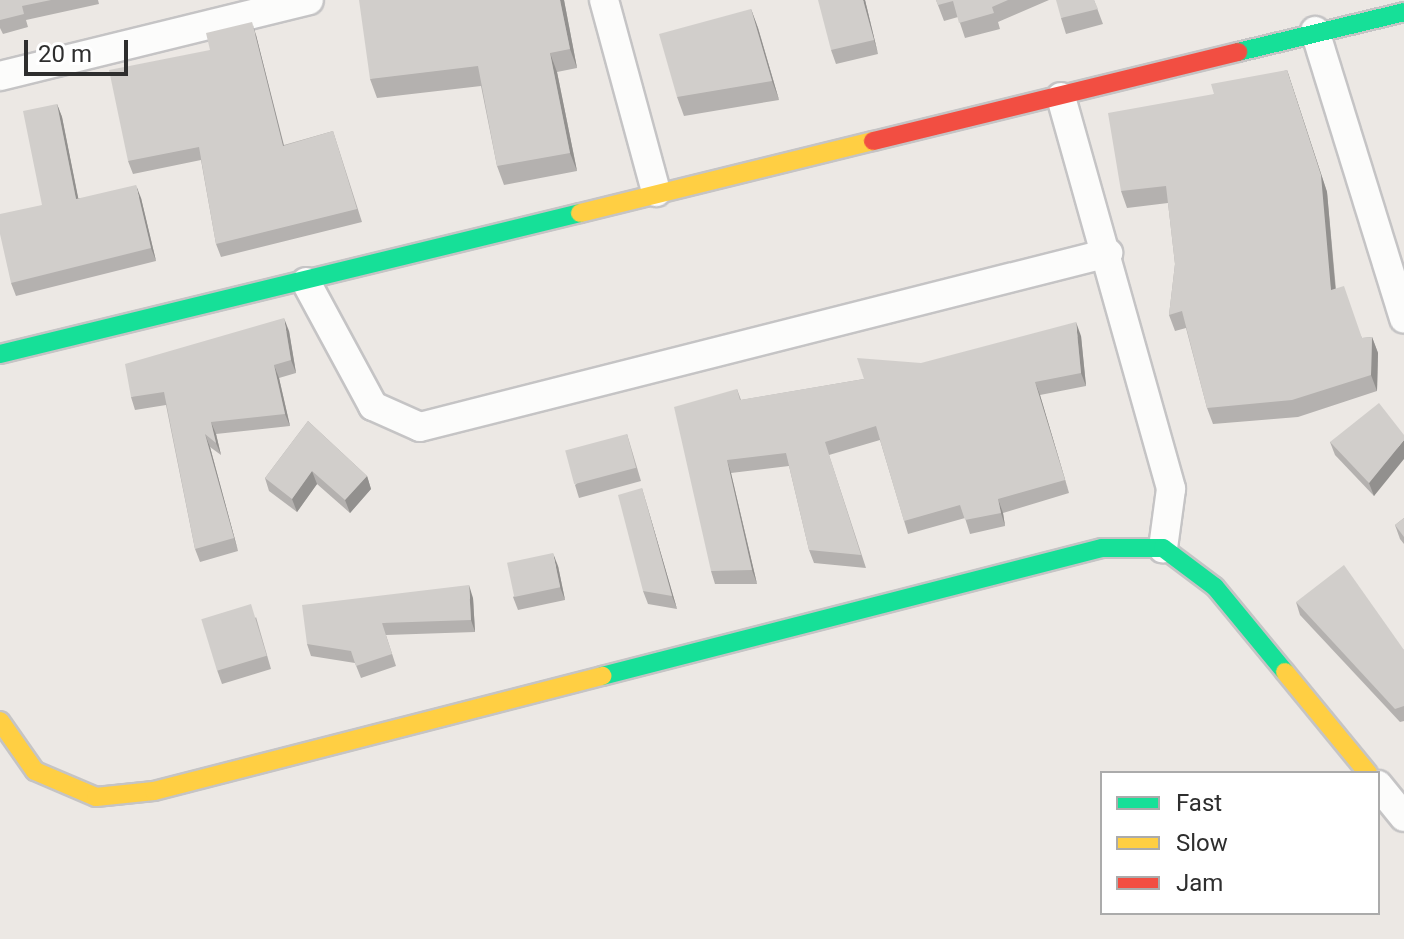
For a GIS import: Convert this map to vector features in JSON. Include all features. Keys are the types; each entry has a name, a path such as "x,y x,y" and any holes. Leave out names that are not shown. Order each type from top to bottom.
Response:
{"street":[{"path":"0,76 309,0"},
{"path":"604,0 656,192"},
{"path":"0,354 306,282 656,192 1061,97 1315,31 1404,12"},
{"path":"1315,31 1404,319"},
{"path":"1061,97 1108,253 1171,489 1163,548"},
{"path":"306,282 373,406 420,427 1108,253"},
{"path":"0,721 35,771 60,785 96,797 154,791 1102,548 1163,548 1215,587 1366,771"},
{"path":"1380,787 1404,817"}],"building":[{"path":"0,0 51,0 22,6 24,14 0,20"},
{"path":"359,0 560,0 570,49 550,53 570,153 497,166 478,66 370,79"},
{"path":"818,0 863,0 874,40 831,50"},
{"path":"936,0 1008,0 992,7 994,13 959,23 953,1 938,5"},
{"path":"1056,0 1094,0 1098,9 1061,18"},
{"path":"751,9 772,81 677,97 659,34"},
{"path":"252,22 283,146 333,131 357,209 216,244 199,147 128,161 109,70 210,50 206,33"},
{"path":"1287,70 1321,175 1331,290 1344,286 1362,338 1372,337 1371,375 1292,400 1207,408 1182,311 1169,315 1175,264 1166,186 1121,191 1108,113 1214,94 1211,84"},
{"path":"57,104 76,199 136,185 151,248 11,283 0,234 0,214 42,205 23,111"},
{"path":"284,318 291,360 274,365 285,414 211,422 216,443 205,434 234,538 195,549 164,392 131,397 125,364"},
{"path":"1076,322 1081,373 1035,382 1065,480 998,499 1001,513 965,520 960,505 904,521 876,426 825,442 861,555 809,550 786,453 727,460 752,570 711,571 674,407 737,389 740,400 864,379 857,358 921,363"},
{"path":"1379,403 1404,435 1404,440 1369,483 1330,442"},
{"path":"308,421 367,476 345,500 312,471 292,499 265,478"},
{"path":"627,434 636,468 574,484 565,451"},
{"path":"642,488 672,596 643,591 618,495"},
{"path":"1404,518 1404,537 1395,525"},
{"path":"553,553 560,587 514,597 507,563"},
{"path":"1344,565 1404,650 1404,706 1395,709 1296,602"},
{"path":"469,585 471,620 382,623 392,654 356,666 351,651 307,644 302,605"},
{"path":"251,604 267,656 217,671 201,619"}],"traffic: fast":[{"path":"1238,52 1404,12"},
{"path":"0,354 580,213"},
{"path":"602,676 1102,548 1163,548 1215,587 1285,672"}],"traffic: slow":[{"path":"580,213 873,141"},
{"path":"1285,672 1366,771"},
{"path":"0,721 35,771 96,797 154,791 602,676"}],"traffic: jam":[{"path":"873,141 1238,52"}]}
